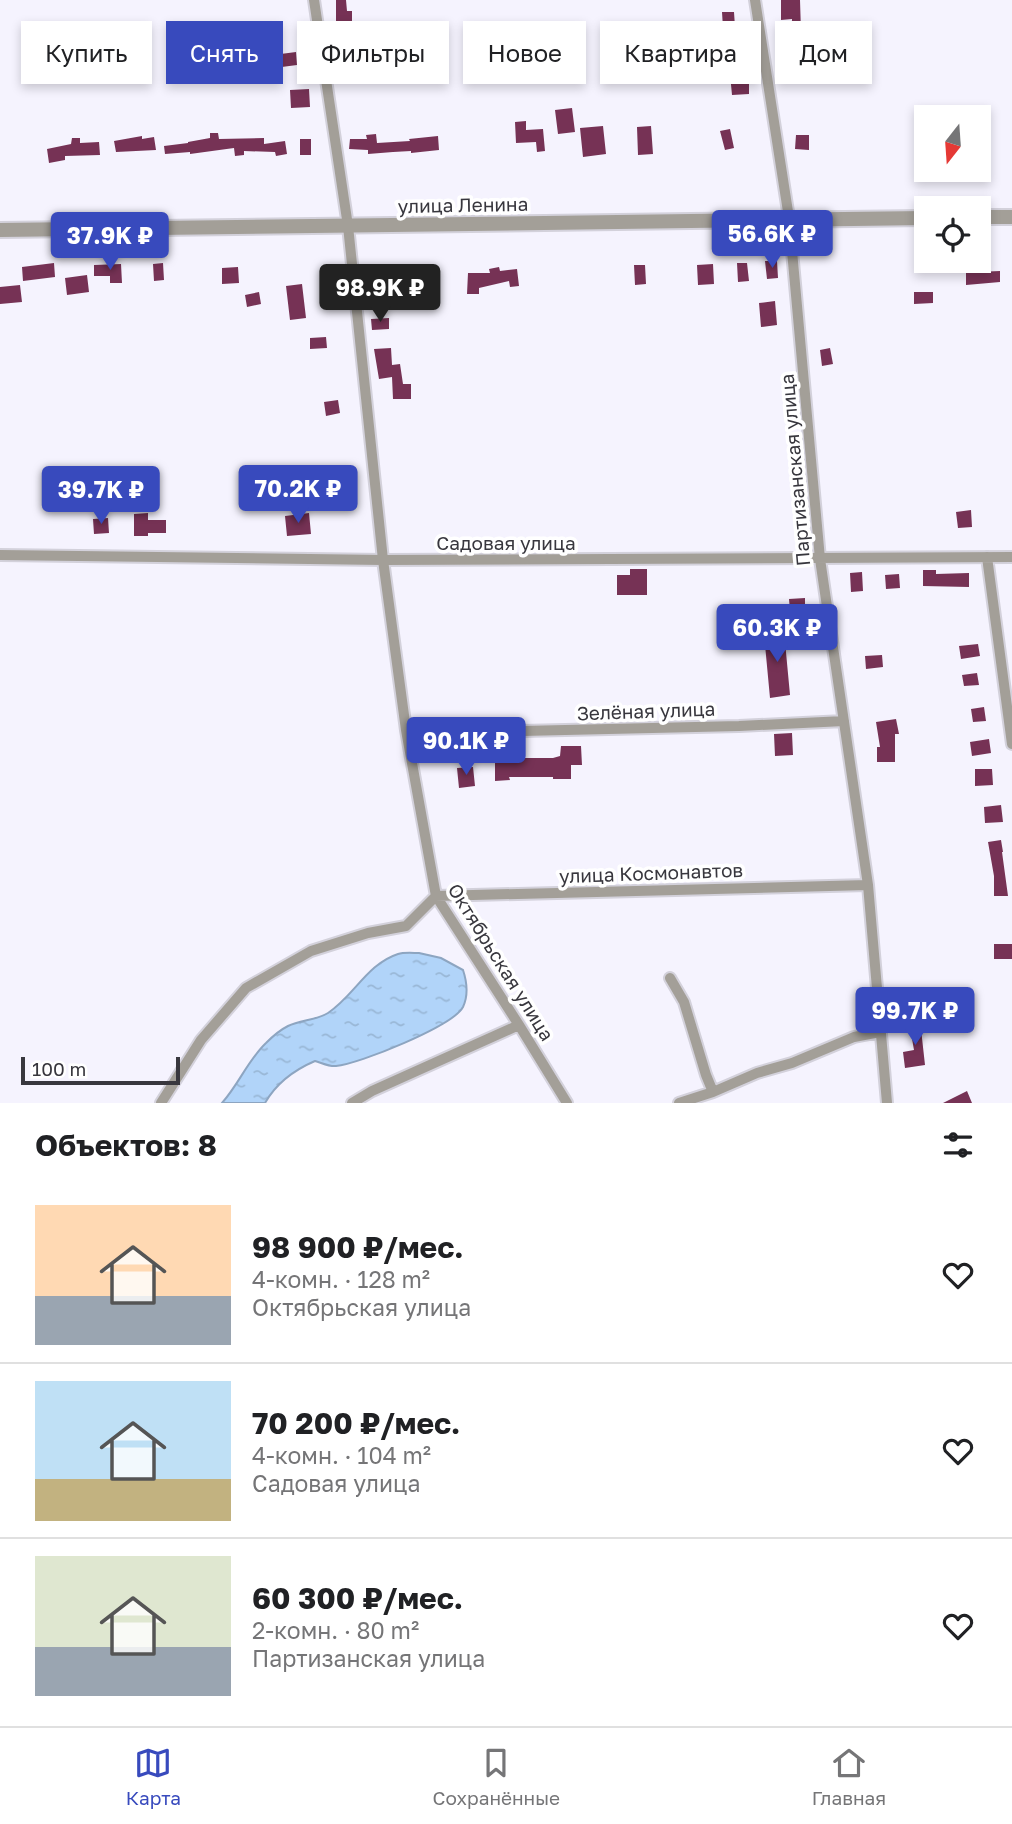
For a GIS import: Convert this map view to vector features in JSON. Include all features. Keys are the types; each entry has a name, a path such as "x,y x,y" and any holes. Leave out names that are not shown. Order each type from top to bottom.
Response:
{"street":[{"name":"Октябрьская улица","path":"314,0 348,226 383,560 406,730 436,896 567,1103"},
{"name":"Партизанская улица","path":"755,0 789,218 820,559 868,885 887,1103"},
{"path":"991,218 1012,217"},
{"name":"улица Ленина","path":"0,230 914,218"},
{"name":"Садовая улица","path":"0,555 383,560 1012,557"},
{"path":"987,557 1012,744"},
{"name":"Зелёная улица","path":"406,730 522,732 844,721"},
{"name":"улица Космонавтов","path":"436,896 868,885"},
{"path":"161,1103 201,1040 246,988 311,951 368,933 406,926 436,896"},
{"path":"670,978 684,1002 713,1092"},
{"path":"352,1103 372,1090 519,1025"},
{"path":"679,1103 757,1073 792,1063 853,1037 880,1032"}],"water":[{"path":"400,953 419,953 441,958 463,970 466,997 463,1007 456,1015 404,1043 364,1059 336,1066 315,1061 281,1083 265,1103 222,1103 271,1038 293,1024 328,1013 387,959"}],"building":[{"path":"336,0 346,0 347,11 352,11 352,21 336,21"},
{"path":"781,0 800,0 801,21 781,20"},
{"path":"722,12 734,12 735,21 723,21"},
{"path":"296,52 297,65 283,67 283,54"},
{"path":"731,84 749,84 749,94 732,95"},
{"path":"309,89 310,107 291,108 290,90"},
{"path":"572,108 575,132 558,134 555,110"},
{"path":"526,121 526,130 543,129 545,151 537,152 536,142 516,143 515,122"},
{"path":"603,126 606,154 583,157 580,128"},
{"path":"651,126 653,154 638,155 637,127"},
{"path":"730,129 734,148 725,150 720,131"},
{"path":"210,133 218,133 219,139 264,138 264,144 285,141 287,154 276,156 275,152 244,151 244,155 235,156 234,148 190,154 165,154 164,146 210,138"},
{"path":"376,134 377,143 438,136 439,150 368,154 368,150 349,149 350,139 367,139 366,135"},
{"path":"796,135 809,135 809,150 795,149"},
{"path":"142,136 142,139 154,137 156,150 116,152 114,141"},
{"path":"72,138 80,138 80,143 99,142 100,155 65,156 65,160 49,163 47,149 71,144"},
{"path":"300,139 311,139 311,155 300,155"},
{"path":"765,261 777,261 778,278 767,279"},
{"path":"54,263 55,277 23,281 22,267"},
{"path":"163,263 164,280 154,281 153,264"},
{"path":"737,263 747,263 749,281 738,282"},
{"path":"121,264 122,283 110,283 110,276 94,276 94,265"},
{"path":"713,264 714,284 698,285 697,265"},
{"path":"634,265 645,265 646,284 635,285"},
{"path":"238,267 239,283 222,284 222,268"},
{"path":"499,267 500,271 517,269 519,286 510,287 509,281 479,288 479,294 467,294 468,273 490,273 489,269"},
{"path":"1000,271 1000,282 966,285 966,273"},
{"path":"387,272 389,289 368,291 366,274"},
{"path":"87,275 89,292 67,295 65,278"},
{"path":"302,284 306,318 290,320 286,286"},
{"path":"20,285 22,302 0,304 0,287"},
{"path":"259,292 261,304 247,307 245,295"},
{"path":"914,292 933,292 933,303 914,304"},
{"path":"775,301 777,325 761,327 759,303"},
{"path":"389,318 389,329 372,330 371,319"},
{"path":"326,337 327,348 310,349 310,338"},
{"path":"391,348 392,365 400,364 403,384 411,384 411,399 393,399 392,377 379,379 374,349"},
{"path":"830,348 833,364 822,366 820,350"},
{"path":"338,400 340,413 326,416 324,402"},
{"path":"971,510 972,527 958,528 956,512"},
{"path":"148,513 148,520 166,520 166,533 134,536 134,514"},
{"path":"309,513 311,534 287,536 285,516"},
{"path":"108,518 109,533 94,534 93,519"},
{"path":"630,569 647,569 647,595 617,595 617,575 630,575"},
{"path":"923,570 936,570 936,574 969,573 969,587 923,586"},
{"path":"862,572 863,591 851,592 850,573"},
{"path":"899,574 900,588 886,589 885,575"},
{"path":"805,598 805,611 790,611 789,599"},
{"path":"784,631 790,695 770,698 764,634"},
{"path":"978,644 980,656 961,659 959,646"},
{"path":"882,655 883,667 866,669 865,656"},
{"path":"977,673 979,685 964,686 962,675"},
{"path":"984,707 986,721 973,722 971,709"},
{"path":"896,719 899,734 895,734 895,762 877,762 877,747 880,747 876,722"},
{"path":"792,733 793,755 775,756 774,734"},
{"path":"989,739 991,753 972,756 970,742"},
{"path":"561,746 581,746 582,765 571,765 571,779 509,777 510,780 495,781 495,758 553,758 560,756"},
{"path":"473,767 475,786 459,788 457,768"},
{"path":"975,769 992,769 993,785 975,786"},
{"path":"1001,805 1003,822 985,823 984,807"},
{"path":"1001,840 1008,896 994,896 994,876 988,842"},
{"path":"994,944 1012,944 1012,959 994,959"},
{"path":"920,1020 925,1065 905,1068 903,1052 914,1050 909,1022"},
{"path":"967,1091 972,1103 943,1103"}]}
